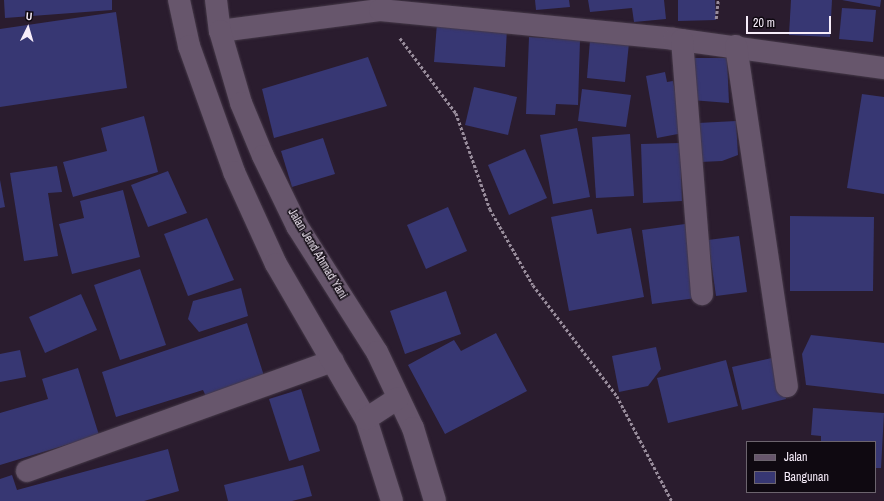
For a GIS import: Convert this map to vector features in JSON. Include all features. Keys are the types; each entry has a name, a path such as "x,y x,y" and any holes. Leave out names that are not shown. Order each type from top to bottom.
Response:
{"street":[{"path":"179,0 189,46 234,172 276,264 366,419 392,501"},
{"name":"Jalan Jend Ahmad Yani","path":"216,0 220,31 241,103 262,156 297,226 377,352 412,428 435,501"},
{"path":"220,31 380,10 736,46 884,68"},
{"path":"682,40 702,294"},
{"path":"736,46 787,386"},
{"path":"27,471 333,361"},
{"path":"366,419 398,398"}],"path":[{"path":"380,10 456,113 490,209 533,285 617,396 672,501"}],"building":[{"path":"4,0 112,0 112,10 5,18"},
{"path":"535,0 569,0 570,7 536,10"},
{"path":"588,0 664,0 666,19 634,22 632,8 590,12"},
{"path":"678,0 715,0 716,20 678,21"},
{"path":"791,0 832,0 830,37 789,35"},
{"path":"842,0 881,0 880,7"},
{"path":"842,8 876,10 873,42 839,39"},
{"path":"116,12 127,88 0,107 0,29"},
{"path":"437,23 507,28 505,67 434,62"},
{"path":"529,37 580,40 578,105 556,104 555,115 526,114"},
{"path":"590,40 629,43 625,82 587,78"},
{"path":"368,57 387,106 274,138 262,89"},
{"path":"690,58 727,58 729,103 691,100"},
{"path":"665,72 667,82 673,81 683,133 657,138 646,76"},
{"path":"474,87 517,97 508,135 465,125"},
{"path":"582,89 631,95 626,127 578,121"},
{"path":"862,94 884,97 884,194 847,188"},
{"path":"144,116 158,172 73,197 63,162 107,151 101,128"},
{"path":"736,121 738,155 722,161 700,162 698,123"},
{"path":"577,128 590,197 553,204 540,135"},
{"path":"630,134 634,196 596,198 592,137"},
{"path":"323,138 335,174 292,187 281,151"},
{"path":"680,143 682,201 643,203 641,144"},
{"path":"525,149 547,198 509,215 488,165"},
{"path":"57,166 62,192 48,193 58,256 24,261 10,173"},
{"path":"168,171 187,213 148,227 131,185"},
{"path":"0,180 5,207 0,208"},
{"path":"123,190 140,257 72,274 59,224 84,218 80,201"},
{"path":"448,207 467,251 426,269 407,225"},
{"path":"592,209 597,234 631,228 644,297 569,311 551,217"},
{"path":"790,216 874,217 873,291 790,291"},
{"path":"207,218 234,280 188,296 164,234"},
{"path":"685,224 696,298 652,304 642,230"},
{"path":"739,236 747,292 716,296 708,240"},
{"path":"140,269 166,345 120,360 94,285"},
{"path":"241,288 248,316 199,332 188,319 193,301"},
{"path":"446,291 461,334 405,354 390,311"},
{"path":"81,294 97,330 45,353 29,317"},
{"path":"247,323 266,382 209,403 203,390 116,417 102,372"},
{"path":"496,333 527,391 445,434 408,365 454,340 461,351"},
{"path":"811,335 884,343 884,394 806,385 802,354"},
{"path":"656,347 661,369 648,386 619,392 612,356"},
{"path":"20,350 26,377 0,382 0,354"},
{"path":"776,357 786,399 742,410 732,367"},
{"path":"726,360 738,406 668,423 657,378"},
{"path":"78,368 99,435 0,465 0,413 48,399 42,379"},
{"path":"301,389 320,451 289,461 269,399"},
{"path":"813,408 884,413 881,468 876,468 876,441 821,441 821,436 811,435"},
{"path":"168,449 179,491 144,501 0,501 0,479 12,475 17,490"},
{"path":"303,465 312,496 292,501 228,501 224,485"}]}
